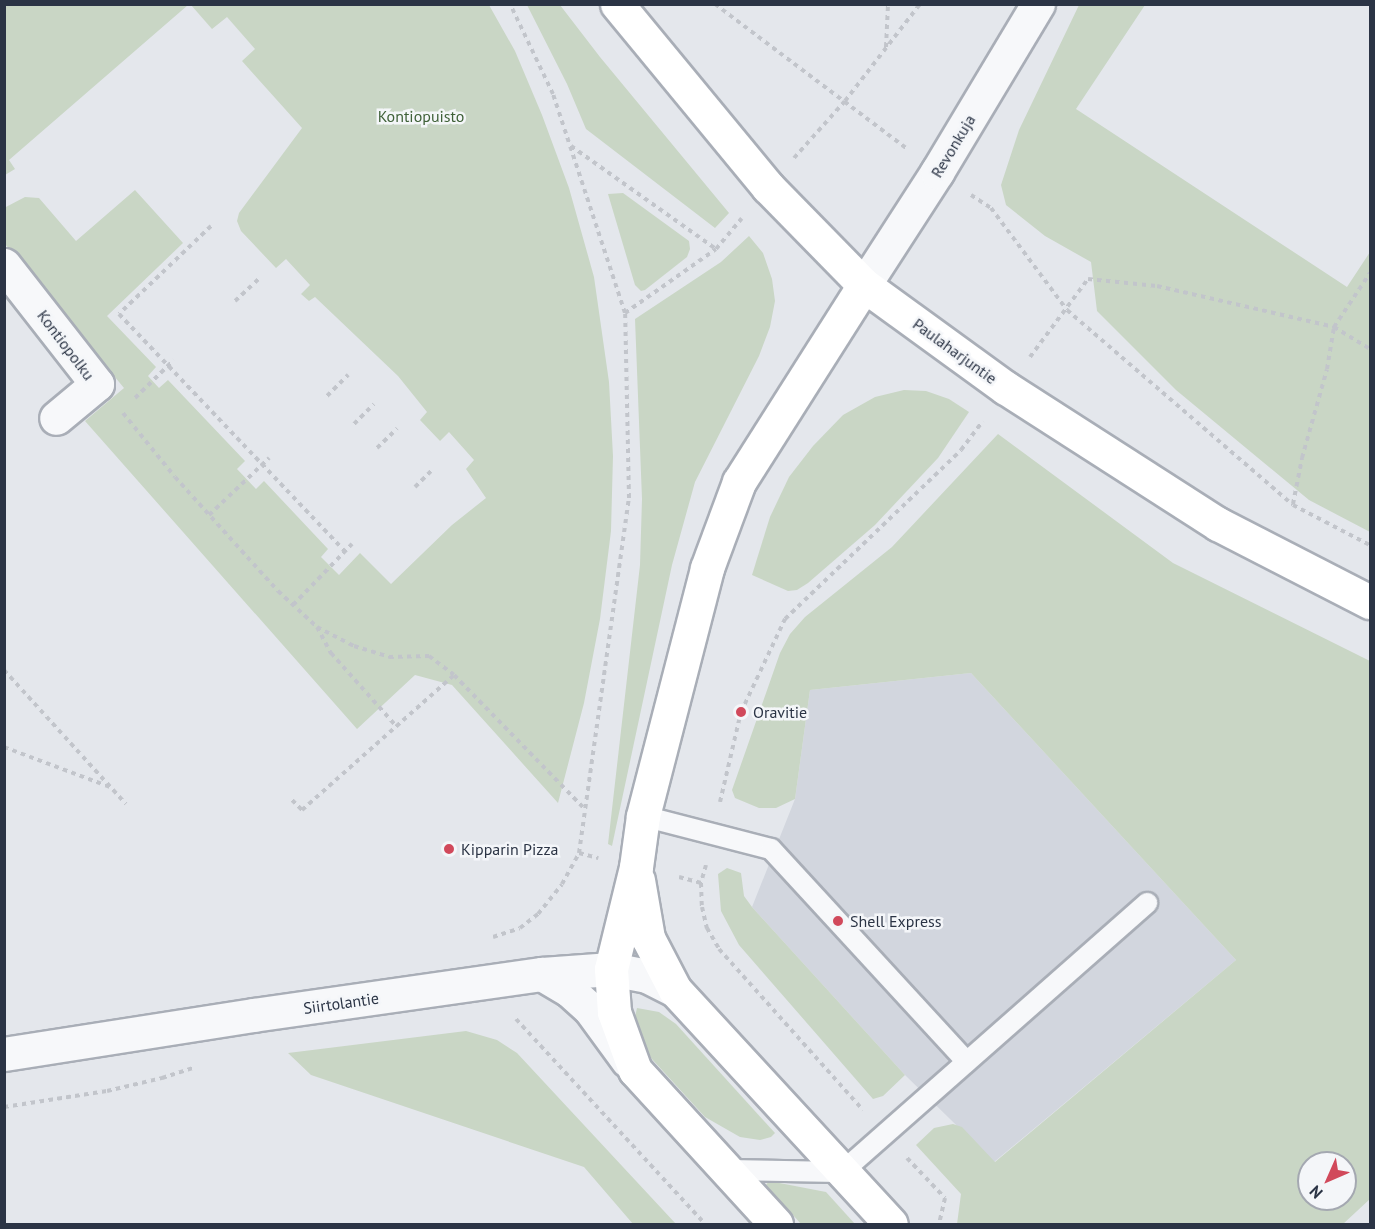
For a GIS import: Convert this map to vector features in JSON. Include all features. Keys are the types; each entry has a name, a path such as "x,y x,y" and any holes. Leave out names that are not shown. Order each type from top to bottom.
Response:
{"street":[{"name":"Paulaharjuntie","path":"617,4 768,187 864,285 1006,388 1218,524 1371,602"},
{"name":"Revonkuja","path":"864,285 937,172 1038,4"},
{"name":"Kontiopolku","path":"4,265 97,384 56,418"},
{"path":"635,1070 614,1012 611,969 636,867 643,816 707,568 739,482 864,285"},
{"path":"636,867 648,938 675,990 891,1224"},
{"name":"Siirtolantie","path":"4,1054 253,1015 542,974 611,969 647,976 675,990"},
{"path":"542,974 569,990 590,1009 635,1070 776,1224"}],"lane":[{"path":"643,816 771,849 967,1062"},
{"path":"726,1170 842,1172 1148,903"}],"path":[{"path":"503,935 520,928 538,914 562,884 579,853 629,498 624,313 553,94 510,4"},
{"path":"715,4 937,172 990,208 1067,310 1293,505 1371,545"},
{"path":"886,48 888,4"},
{"path":"570,146 716,249"},
{"path":"211,226 119,314 345,551"},
{"path":"1293,505 1302,458 1327,369 1334,327 1371,273"},
{"path":"235,301 259,279"},
{"path":"939,1224 945,1198 884,1134 719,949 707,928 702,907 701,883 741,712 785,619 961,450 1088,279 1157,286 1334,327 1371,349"},
{"path":"174,360 122,411 209,515 293,605 317,627 354,646 389,657 429,656 454,675 584,808"},
{"path":"327,396 348,375"},
{"path":"354,424 374,404"},
{"path":"377,448 397,429"},
{"path":"209,515 269,458"},
{"path":"415,487 433,469"},
{"path":"293,605 352,543"},
{"path":"317,627 331,653 396,726"},
{"path":"4,670 126,804"},
{"path":"292,800 302,810 454,675"},
{"path":"4,747 110,788"},
{"path":"504,1020 516,1018 705,1224"},
{"path":"4,1107 107,1091 162,1078 194,1067"}],"shaded area":[{"path":"971,673 1236,960 994,1162 905,1075 752,907 795,799 810,690"}],"green space":[{"path":"4,5 188,5 9,160 15,169 5,175"},
{"name":"Kontiopuisto","path":"191,5 489,5 515,51 569,188 594,277 609,382 613,456 611,531 600,619 584,703 558,803 452,685 415,675 357,729 85,421 124,388 5,244 4,208 25,197 39,198 76,241 135,190 183,243 107,316 156,367 148,376 159,388 168,380 245,461 237,469 256,489 264,481 328,549 321,557 339,575 360,553 391,584 452,525 486,498 466,469 474,460 449,432 440,441 420,420 427,412 398,376 315,297 309,301 301,294 310,285 286,259 276,268 241,231 237,221 239,213 302,128 242,61 255,49 227,17 212,29"},
{"path":"527,5 560,5 729,213 715,228 586,129 567,84"},
{"path":"1079,5 1145,5 1076,109 1347,287 1370,252 1370,532 1309,500 1176,390 1097,311 1091,262 1045,236 1006,205 1001,185 1019,130"},
{"path":"623,193 689,241 690,249 687,257 641,291 635,285 608,194"},
{"path":"749,236 763,253 772,279 775,301 770,327 759,356 695,482 672,565 612,846 608,844 640,565 642,499 635,319 721,262"},
{"path":"904,390 926,391 949,399 969,412 938,458 875,525 797,590 788,591 752,575 770,517 789,477 813,446 843,415 875,397"},
{"path":"998,434 1173,563 1370,661 1370,1199 1343,1224 957,1224 961,1194 916,1145 934,1128 953,1124 962,1127 995,1162 1236,960 971,673 810,690 795,799 776,808 759,808 735,798 732,790 780,653 790,634 805,617 892,547"},
{"path":"727,868 741,873 744,896 752,907 905,1075 883,1096 873,1099 739,945 721,911 718,874"},
{"path":"637,1008 659,1012 676,1024 775,1133 771,1137 760,1140 740,1137 705,1117 651,1058 641,1039 635,1017"},
{"path":"466,1031 497,1040 517,1053 676,1224 633,1224 584,1167 311,1075 288,1053"},
{"path":"769,1181 826,1192 855,1224 801,1224 766,1185"}],"place":[{"name":"Oravitie","path":"741,712"},
{"name":"Kipparin Pizza","path":"449,849"},
{"name":"Shell Express","path":"838,921"}]}
